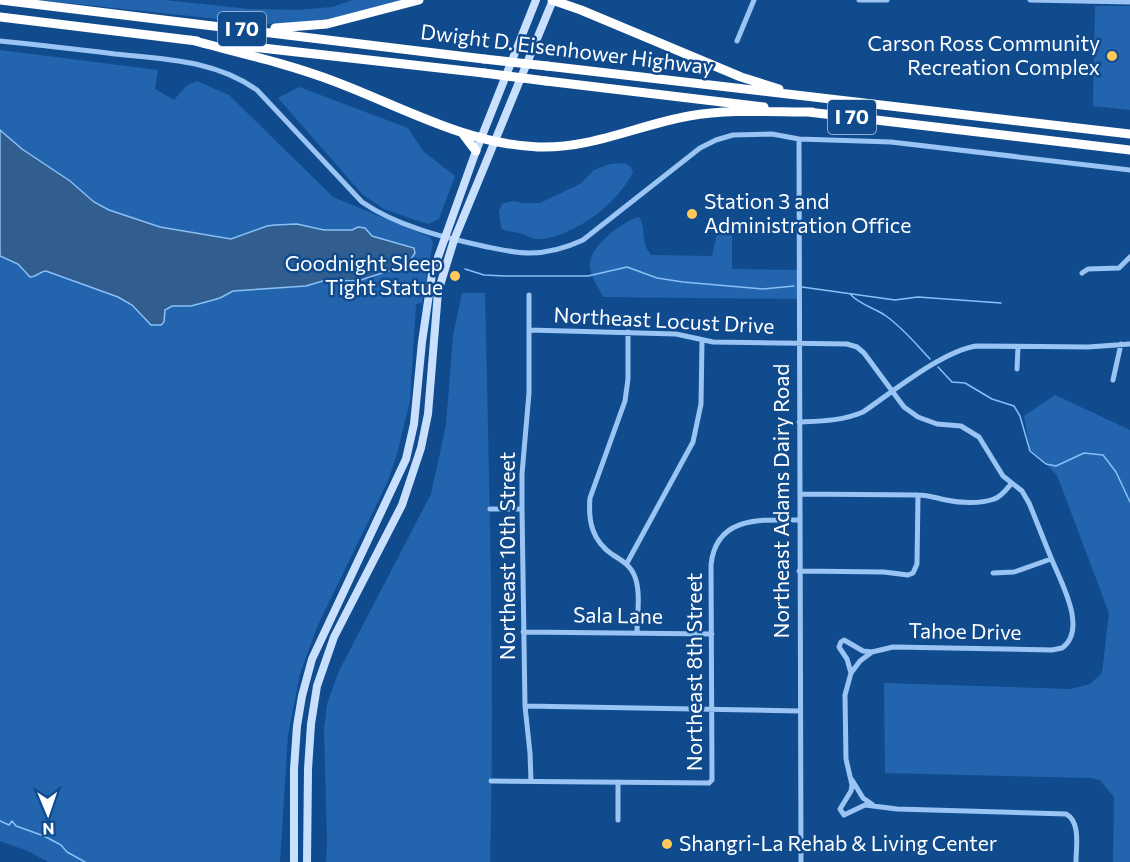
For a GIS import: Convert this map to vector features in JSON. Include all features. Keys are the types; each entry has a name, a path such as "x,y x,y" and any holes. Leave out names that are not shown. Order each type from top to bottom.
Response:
{"highway":[{"name":"Dwight D. Eisenhower Highway","path":"0,0 1130,134"},
{"path":"254,30 327,24 419,0"},
{"path":"553,0 741,77 801,96"},
{"path":"573,0 581,10"},
{"name":"Dwight D. Eisenhower Highway","path":"0,17 1130,150"},
{"path":"191,40 277,62 336,82 463,134 520,146 560,148 594,142 648,125 691,116 726,112 812,112"},
{"path":"463,134 476,151"}],"main road":[{"path":"294,862 294,769 302,696 312,658 406,459 414,424 422,342 432,274 476,151 536,0"},
{"path":"307,862 308,769 311,724 317,686 334,637 402,505 421,448 428,414 438,292 454,240 553,0"}],"street":[{"path":"737,41 754,0"},
{"path":"859,0 888,0"},
{"path":"1030,0 1130,2"},
{"path":"0,40 183,62 239,77 270,103 362,202 378,213 454,240 528,253 548,252 583,240 700,148 733,135 753,133 799,139 891,142 1130,170"},
{"name":"Northeast Adams Dairy Road","path":"799,139 801,862"},
{"path":"1082,273 1088,269 1119,268 1130,257"},
{"name":"Northeast 10th Street","path":"529,295 529,393 522,474 522,509 525,706 531,753 531,782"},
{"name":"Northeast Locust Drive","path":"529,330 676,333 702,341 847,344 856,347 864,353 904,406 918,417 937,423 961,426 971,431 979,437 1003,476 1022,491 1070,602 1071,639 1067,645 1058,650"},
{"path":"628,332 628,379 625,401 590,498 589,510 590,522 596,537 608,552 627,563 636,579 637,633"},
{"path":"627,563 695,436 701,404 702,341"},
{"path":"1113,380 1121,344"},
{"path":"799,422 836,421 851,417 893,392 942,358 959,350 976,346 1088,347 1130,344"},
{"path":"1017,369 1018,347"},
{"path":"800,494 929,495 948,501 984,501 995,499 1011,484"},
{"path":"800,571 884,572 908,575 913,573 917,564 918,495"},
{"path":"489,509 522,509"},
{"name":"Northeast 8th Street","path":"618,782 710,785 712,780 712,558 716,546 735,526 755,520 799,520"},
{"path":"993,573 1014,572 1052,559"},
{"name":"Sala Lane","path":"524,632 711,634"},
{"path":"851,674 847,658 840,648 841,642 844,640 857,648 872,652"},
{"name":"Tahoe Drive","path":"872,652 893,647 1058,650"},
{"path":"872,652 860,662 847,684 846,759 851,791 840,809 844,815 859,806 873,805 897,809 1057,812 1070,816 1076,828 1076,862"},
{"path":"525,706 800,711"},
{"path":"850,776 863,798 873,805"},
{"path":"491,781 618,782 618,820"}],"shaded area":[{"path":"38,0 165,0 249,9 298,10 332,7 353,0 405,0 323,21 265,24"},
{"name":"Carson Ross Community Recreation Complex","path":"1095,6 1130,6 1130,110 1093,106"},
{"path":"0,50 158,70 155,89 174,100 186,86 197,81 229,95 333,197 430,237 433,243 422,303 416,304 410,401 397,454 388,481 317,627 300,674 288,735 280,862 48,862 30,852 0,841"},
{"path":"299,87 408,128 424,152 455,176 439,219 428,224 415,220 384,209 363,195 278,98"},
{"path":"0,130 22,149 70,181 94,202 109,210 160,227 231,239 275,225 297,224 324,230 352,230 358,227 365,228 372,236 414,248 415,253 403,266 358,281 326,280 306,286 233,291 220,298 191,306 172,306 165,310 164,322 161,325 151,325 132,305 118,297 46,271 30,277 18,264 0,256"},
{"path":"625,163 631,167 633,173 619,193 592,218 571,230 559,235 534,239 501,228 499,211 502,204 513,201 540,203 580,184 594,170 610,164"},
{"path":"639,217 643,226 645,244 651,255 712,256 717,233 732,233 732,269 799,270 799,299 603,297 591,274 591,259 600,243 616,229"},
{"path":"462,293 485,293 492,649 490,862 326,862 324,729 327,704 339,671 431,494 446,425 453,336"},
{"path":"1055,395 1130,430 1130,862 1113,862 1114,797 1100,780 885,773 884,683 1071,689 1090,684 1102,673 1109,613 1057,475 1030,449 1024,416"}],"waterway":[{"path":"465,269 484,275 588,276 627,267 657,278 683,282 763,289 794,286"},
{"path":"802,287 895,300 918,297 1001,303"},
{"path":"850,294 892,321 930,359"},
{"path":"938,367 952,382 965,383 992,399 1014,406 1020,416 1030,451 1046,464 1056,466 1084,453 1103,455 1116,472 1130,502"},
{"path":"0,821 9,825 12,821 16,826 44,836 85,862"}],"place":[{"name":"Carson Ross Community Recreation Complex","path":"1112,56"},
{"name":"Station 3 and Administration Office","path":"692,214"},
{"name":"Goodnight Sleep Tight Statue","path":"455,276"},
{"name":"Shangri-La Rehab & Living Center","path":"667,844"}]}
